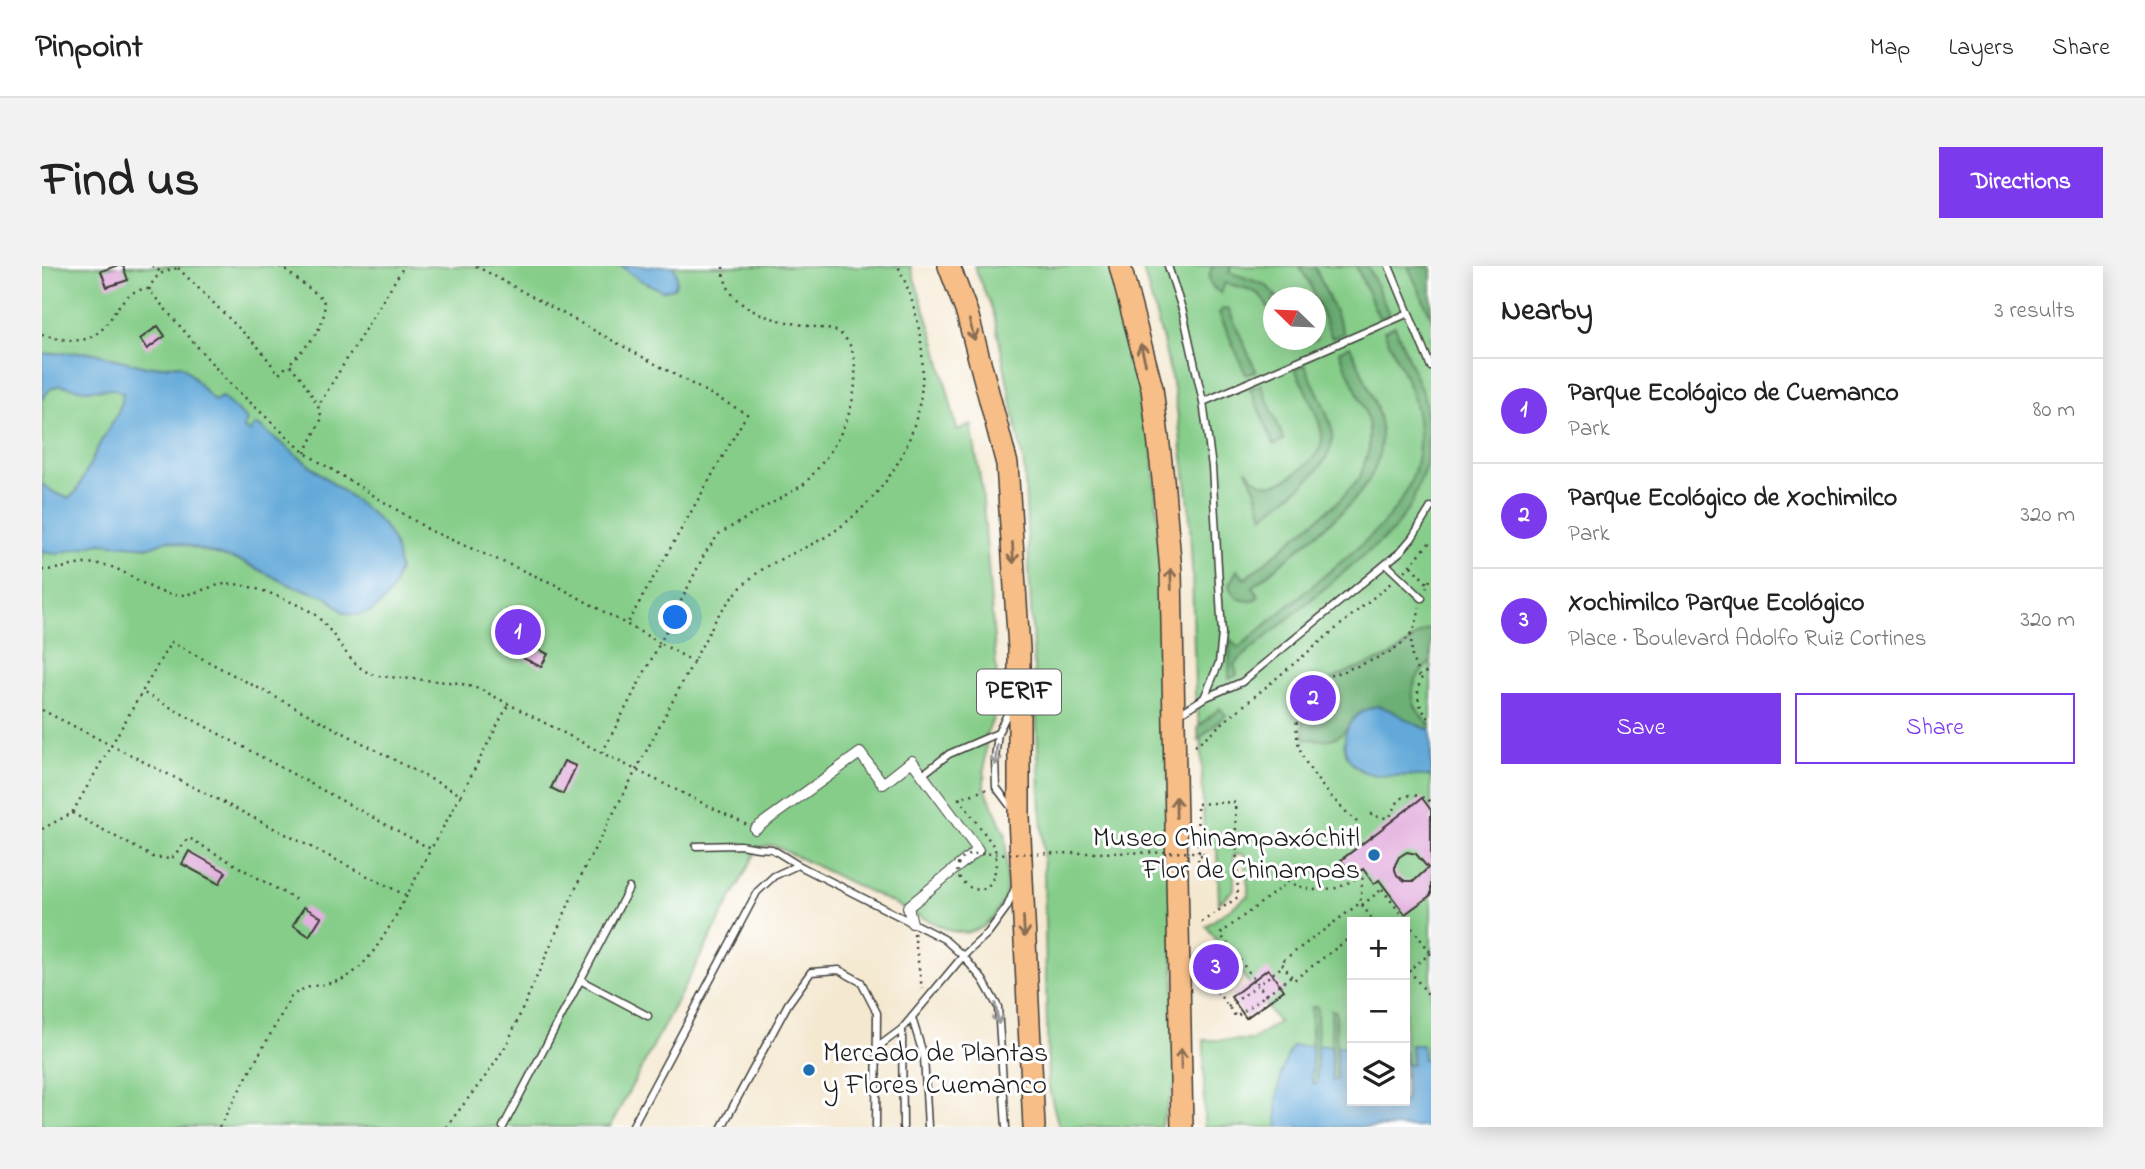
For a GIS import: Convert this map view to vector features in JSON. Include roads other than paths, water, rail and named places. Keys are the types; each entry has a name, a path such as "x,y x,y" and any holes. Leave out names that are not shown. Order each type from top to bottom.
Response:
{"highway":[{"name":"PERIF","path":"949,266 967,313 1007,464 1019,649 1019,817 1034,1127"},
{"path":"1120,266 1152,388 1171,572 1182,1127"}],"street":[{"path":"755,829 860,753 883,784 912,761 978,850 908,907 912,923"}],"lane":[{"path":"1168,266 1183,312 1203,402 1212,467 1222,634 1219,663 1204,698"},
{"path":"1389,266 1431,367"},
{"path":"1203,402 1409,313"},
{"path":"1174,717 1204,698 1242,682 1385,564 1412,538 1431,508"},
{"path":"1385,564 1422,598"},
{"path":"1018,692 998,733 995,760 996,787 1019,817"},
{"path":"922,775 949,754 998,733"},
{"path":"696,846 740,845 772,849 798,865 944,939 963,956 983,980 998,1007 1006,1127"},
{"path":"632,1127 757,892 774,876 798,865"},
{"path":"875,1049 912,1018 963,956 988,933 1007,907 1021,873"},
{"path":"503,1127 629,888"},
{"path":"722,1127 788,1004 811,972 839,970 861,982 877,1013 876,1127"},
{"path":"580,980 648,1016"},
{"path":"912,1018 924,1057 928,1127"},
{"path":"902,1028 903,1127"}],"water":[{"path":"621,266 673,266 677,274 674,288 663,291 640,280"},
{"path":"90,352 146,367 184,367 214,401 222,397 247,420 243,428 250,432 255,425 259,426 371,513 392,539 397,554 399,569 393,588 384,601 372,611 358,615 345,613 327,597 290,585 243,562 168,540 150,547 100,543 56,554 42,552 42,484 69,498 76,492 117,414 123,393 112,389 84,390 60,385 50,389 42,400 42,354"},
{"path":"1378,706 1431,730 1431,777 1376,775 1357,767 1349,759 1344,746 1348,726 1358,714"},
{"path":"1411,1045 1422,1045 1423,1059 1427,1059 1427,1045 1431,1045 1431,1127 1278,1127 1279,1085 1292,1046 1312,1046 1312,1084 1317,1084 1317,1046 1331,1046 1332,1081 1337,1080 1337,1046 1347,1046 1347,1106 1410,1106"}],"place":[{"name":"Parque Ecológico de Cuemanco","path":"518,632"},
{"name":"Parque Ecológico de Xochimilco","path":"1313,698"},
{"name":"Museo Chinampaxóchitl Flor de Chinampas","path":"1374,855"},
{"name":"Xochimilco Parque Ecológico","path":"1216,967"},
{"name":"Mercado de Plantas y Flores Cuemanco","path":"809,1070"}]}
